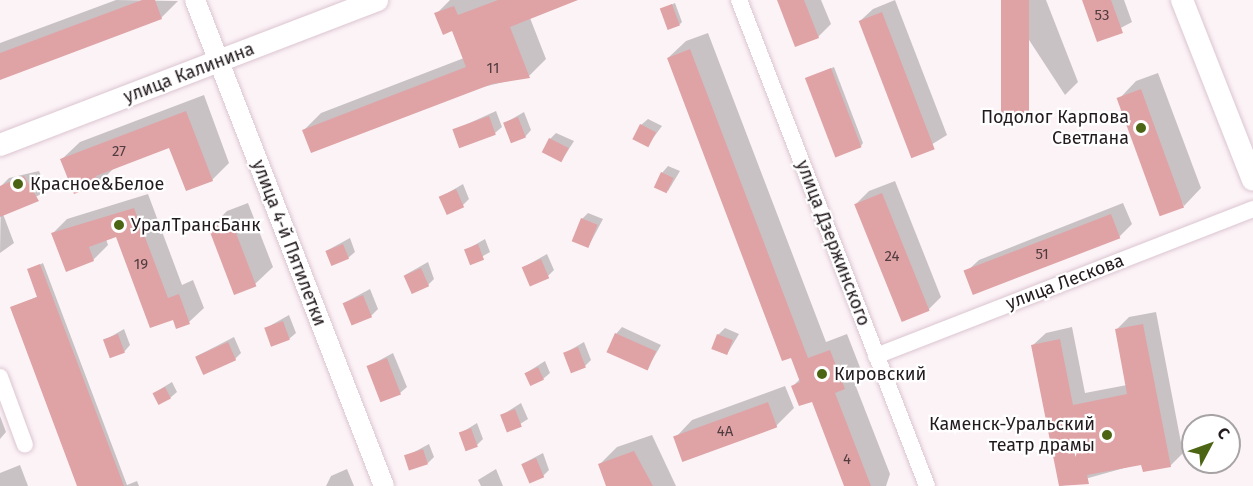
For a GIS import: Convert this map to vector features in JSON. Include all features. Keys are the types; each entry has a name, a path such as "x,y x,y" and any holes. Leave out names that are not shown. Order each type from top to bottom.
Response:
{"main road":[{"name":"улица Калинина","path":"0,145 377,0"},
{"path":"1182,0 1253,180"}],"street":[{"name":"улица 4-й Пятилетки","path":"195,0 384,486"},
{"name":"улица Дзержинского","path":"739,0 927,486"},
{"name":"улица Лескова","path":"876,356 1253,209"},
{"path":"0,377 26,445"}],"building":[{"path":"142,0 155,0 162,19 0,80 0,53"},
{"path":"498,0 578,0 510,27 530,78 492,84 311,153 302,130 466,67 452,31 443,35 434,13 454,6 458,15"},
{"path":"777,0 804,0 819,38 795,47"},
{"path":"1001,0 1029,0 1029,113 1001,113"},
{"path":"1082,0 1111,0 1123,33 1097,42"},
{"path":"672,4 680,26 668,30 660,8"},
{"path":"882,12 935,149 911,158 859,21"},
{"path":"690,49 808,358 830,350 845,389 835,393 871,486 844,486 812,402 799,406 791,386 800,382 791,358 782,361 667,58"},
{"path":"831,68 861,147 835,157 805,78"},
{"path":"1141,89 1184,207 1160,216 1117,98"},
{"path":"186,111 213,181 186,191 169,148 96,176 99,184 74,194 60,159"},
{"path":"489,116 496,135 459,148 452,129"},
{"path":"518,117 526,138 511,143 503,123"},
{"path":"640,124 656,132 648,147 632,139"},
{"path":"549,138 569,148 561,162 542,152"},
{"path":"661,172 674,178 667,193 654,187"},
{"path":"24,176 39,201 0,217 0,186"},
{"path":"456,189 464,207 447,215 439,197"},
{"path":"882,193 930,311 902,322 854,204"},
{"path":"134,208 168,298 179,294 190,324 176,329 173,320 150,328 116,237 89,247 94,261 66,272 51,233"},
{"path":"1111,214 1120,238 973,295 963,271"},
{"path":"581,218 598,225 588,248 572,241"},
{"path":"231,220 256,286 234,295 209,229"},
{"path":"343,244 349,259 331,266 325,251"},
{"path":"478,244 484,260 470,265 464,249"},
{"path":"541,259 549,278 530,287 522,267"},
{"path":"40,264 124,486 77,486 10,307 37,297 27,269"},
{"path":"421,268 429,286 412,294 404,276"},
{"path":"363,295 372,317 352,325 343,303"},
{"path":"283,321 290,340 271,347 264,328"},
{"name":"Каменск-Уральский театр драмы","path":"1143,324 1171,467 1143,472 1141,465 1087,475 1089,484 1059,486 1031,345 1060,339 1073,405 1127,394 1115,329"},
{"path":"615,333 656,351 648,370 606,352"},
{"path":"118,334 125,353 110,358 103,339"},
{"path":"717,334 733,340 727,355 711,349"},
{"path":"228,342 236,360 203,375 195,357"},
{"path":"578,347 586,368 571,373 563,353"},
{"path":"387,358 401,394 380,402 366,366"},
{"path":"538,367 544,380 530,386 524,373"},
{"path":"165,387 171,399 158,405 153,393"},
{"path":"768,402 777,427 682,462 673,437"},
{"path":"515,409 522,427 507,432 500,415"},
{"path":"471,428 478,447 466,451 459,432"},
{"path":"423,449 428,464 409,470 404,455"},
{"path":"634,451 653,486 606,486 598,464"},
{"path":"536,458 544,477 529,484 521,464"}],"place":[{"name":"Подолог Карпова Светлана","path":"1141,128"},
{"name":"Красное&Белое","path":"18,184"},
{"name":"УралТрансБанк","path":"119,225"},
{"name":"Кировский","path":"822,374"},
{"name":"Каменск-Уральский театр драмы","path":"1107,435"}]}
